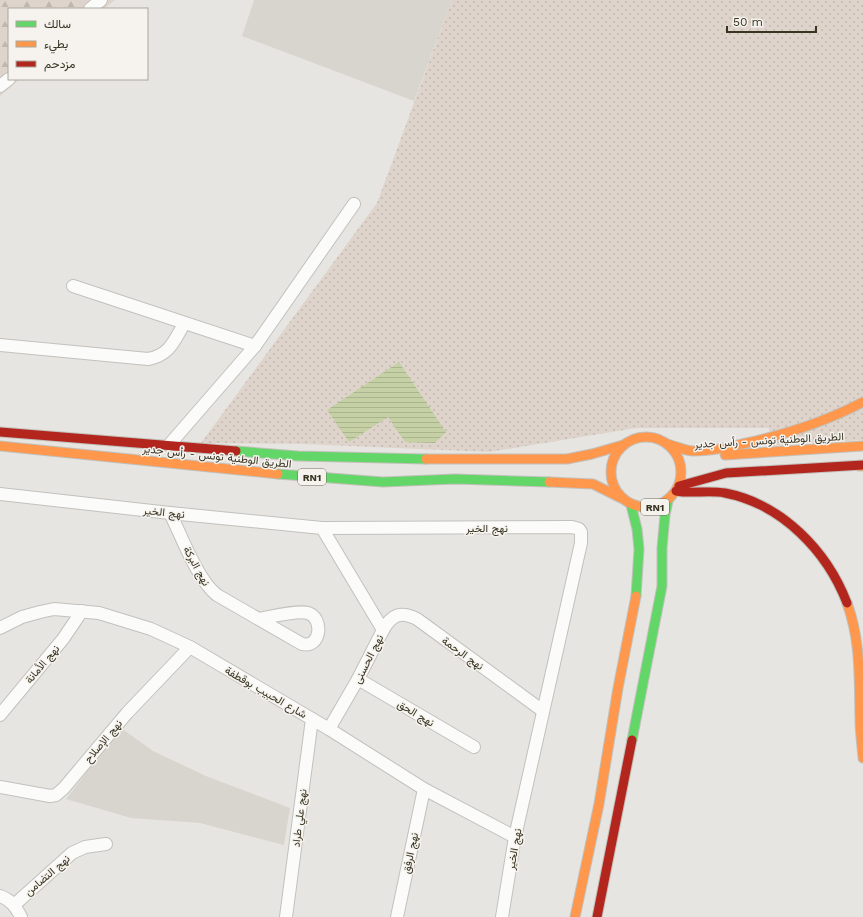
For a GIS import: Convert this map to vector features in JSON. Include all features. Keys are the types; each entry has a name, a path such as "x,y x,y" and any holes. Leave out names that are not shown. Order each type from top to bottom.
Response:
{"main road":[{"path":"667,444 692,451 735,446 808,426 832,417 863,402"},
{"name":"الطريق الوطنية تونس - رأس جدير","path":"0,432 298,456 387,459 567,459 592,454 623,445"},
{"name":"RN1","path":"645,437 660,440 667,444 676,453 682,469 678,488 668,500 661,504 646,508 631,505 621,498 616,492 610,475 613,459 617,451 630,441 645,437"},
{"name":"الطريق الوطنية تونس - رأس جدير","path":"0,446 285,475 383,482 455,479 593,484 621,498"},
{"name":"الطريق الوطنية تونس - رأس جدير","path":"676,453 694,458 863,446"},
{"path":"678,488 726,473 862,466"},
{"path":"678,488 685,493 722,493 740,498 766,509 790,523 812,543 825,559 844,593 856,635 859,663 860,717 863,758"},
{"path":"597,917 662,586 662,548 668,500"},
{"path":"575,917 600,804 618,688 636,602 639,549 637,529 631,505"}],"street":[{"path":"91,8 101,0"},
{"path":"0,86 8,79"},
{"path":"169,445 255,346 354,204"},
{"path":"73,286 184,324 255,346"},
{"path":"0,345 148,359 156,357 167,351 172,346 184,324"},
{"name":"نهج الخير","path":"0,494 322,528 572,527 579,530 581,532 581,543 515,837 502,917"},
{"name":"نهج البركة","path":"170,513 207,586 217,595 259,619"},
{"name":"نهج الحسنى","path":"322,528 383,630 329,729"},
{"name":"شارع الحبيب بوقطفة","path":"0,628 22,617 54,609 99,613 151,629 190,647 329,729 424,789 515,837"},
{"name":"نهج الأمانة","path":"0,715 63,638 82,611"},
{"name":"نهج الرحمة","path":"383,630 390,620 398,615 409,615 417,619 543,711"},
{"name":"نهج الإصلاح","path":"0,787 46,796 56,795 64,788 127,713 190,647"},
{"name":"نهج الحق","path":"358,678 474,747"},
{"name":"نهج علي طراد","path":"286,917 312,719"},
{"name":"نهج الرفق","path":"397,917 424,789"},
{"name":"نهج التضامن","path":"14,905 72,853 85,847 106,844"},
{"path":"0,896 7,899 14,905 21,917"}],"shaded area":[{"path":"254,0 452,0 414,101 242,36"},
{"path":"399,362 446,432 435,443 405,442 388,417 349,442 327,410"},
{"path":"121,728 153,751 206,776 290,808 284,845 200,823 131,818 66,799"}],"green space":[{"path":"0,0 115,0 105,8 8,8 8,80 19,80 0,96"},
{"path":"452,0 863,0 863,440 770,446 769,428 636,428 489,452 303,444 201,443 377,203"}],"traffic: fast":[{"path":"236,451 298,456 426,459"},
{"path":"278,474 383,482 455,479 549,482"},
{"path":"632,740 662,586 662,548 665,515 668,501"},
{"path":"631,505 637,529 639,549 636,596"}],"traffic: slow":[{"path":"667,444 690,451 730,447 804,427 834,416 863,402"},
{"path":"639,437 653,437 666,442 676,452 681,465 681,472 681,479 676,492 666,502 653,507 639,507 626,502 616,492 611,479 611,465 616,452 626,442 639,437"},
{"path":"426,459 567,459 592,454 623,445"},
{"path":"0,446 278,474"},
{"path":"725,455 863,446"},
{"path":"549,482 593,484 621,498"},
{"path":"575,917 599,804 618,688 636,596"},
{"path":"847,603 852,617 857,646 860,728 863,758"}],"traffic: jam":[{"path":"0,432 236,451"},
{"path":"679,486 726,473 863,465"},
{"path":"676,491 725,493 746,499 783,519 815,548 828,565 847,603"},
{"path":"597,917 632,740"}]}
